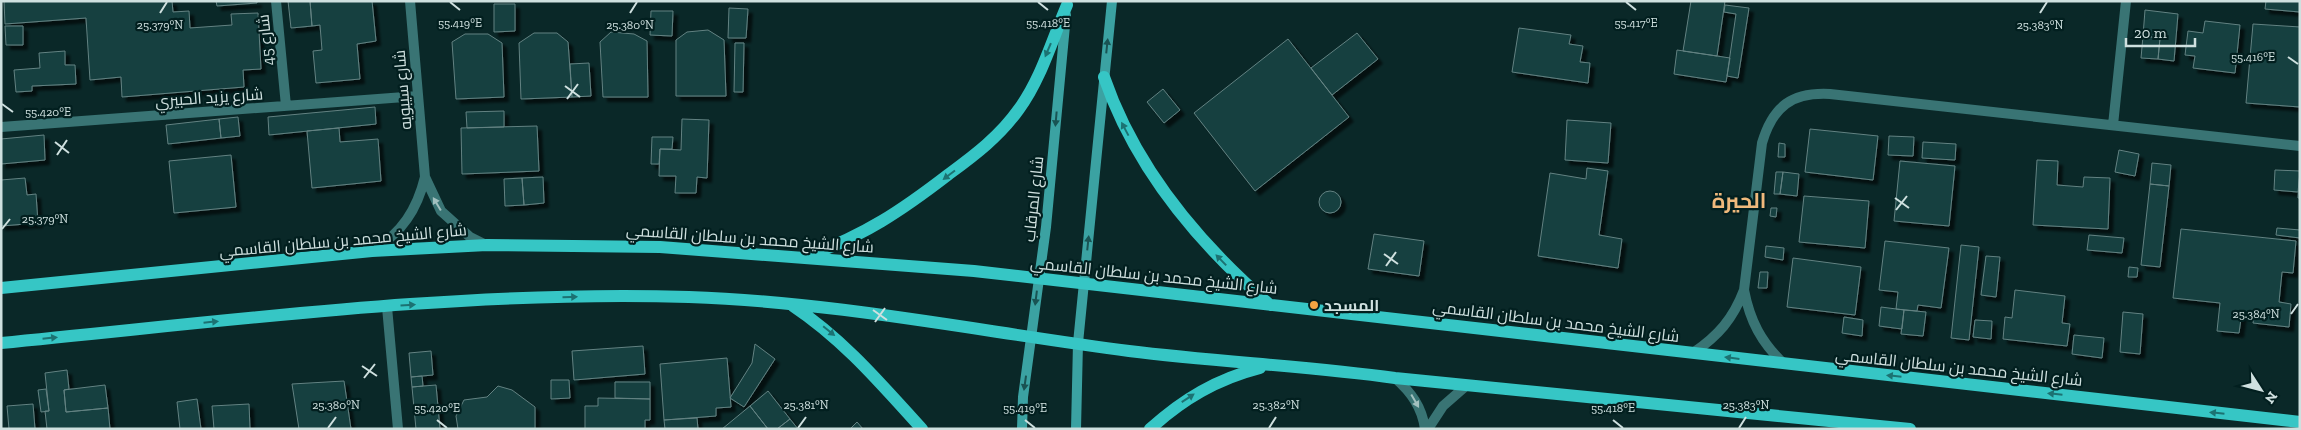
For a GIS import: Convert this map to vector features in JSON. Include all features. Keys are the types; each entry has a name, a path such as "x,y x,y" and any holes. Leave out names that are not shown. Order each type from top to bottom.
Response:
{"main road":[{"path":"1076,429 1078,344 1112,1"},
{"path":"803,257 851,239 873,228 935,185 997,136 1020,108 1034,84 1067,3"},
{"name":"شارع المرقاب","path":"1022,429 1023,397 1039,279 1067,3"},
{"path":"1104,77 1116,111 1133,144 1179,211 1208,246 1239,278 1270,305"},
{"name":"شارع الشيخ محمد بن سلطان القاسمي","path":"1,288 372,251 487,245 660,247 803,257 1039,279 2300,422"},
{"path":"1,343 387,306 491,299 591,296 690,297 789,303 1078,344 1270,365 1340,370 1396,378 1910,429"},
{"path":"789,303 830,332 849,349 922,429"},
{"path":"1150,429 1173,407 1203,388 1236,374 1270,365"}],"street":[{"name":"شارع 45","path":"276,1 286,106"},
{"name":"شارع سيبويه","path":"410,1 425,177 441,211 470,237 487,245"},
{"path":"2113,125 2126,1"},
{"path":"1692,353 1710,342 1725,327 1737,309 1744,290 1762,143 1768,125 1778,110 1794,99 1812,93 2300,146"},
{"name":"شارع يزيد الحبيري","path":"1,127 418,96"},
{"name":"شارع سيبويه","path":"372,251 388,241 402,228 416,204 425,177"},
{"path":"1744,290 1748,311 1756,331 1768,348 1784,364"},
{"path":"387,306 398,429"},
{"path":"1396,378 1407,388 1417,402 1427,429"},
{"path":"1427,429 1443,406 1467,385"}],"building":[{"path":"4,1 172,1 173,12 189,11 190,28 232,25 231,14 258,13 261,69 243,70 244,87 122,97 121,77 90,80 86,18 5,24"},
{"path":"216,1 257,1 257,3 217,6"},
{"path":"288,1 310,1 312,26 291,28"},
{"path":"310,1 372,1 376,41 357,44 360,79 316,83 313,51 322,50 320,25 312,26"},
{"path":"1691,1 1725,1 1717,56 1683,51"},
{"path":"2266,1 2300,1 2300,12 2265,9"},
{"path":"494,4 515,4 515,31 494,32"},
{"path":"1725,5 1749,8 1738,78 1727,76 1736,14 1724,12"},
{"path":"729,8 748,9 746,38 728,38"},
{"path":"2145,10 2178,14 2174,61 2158,59 2160,38 2143,36"},
{"path":"651,11 673,11 672,36 650,35"},
{"path":"2205,21 2240,25 2235,73 2193,68 2195,56 2185,55 2188,31 2203,33"},
{"path":"2253,24 2300,27 2300,107 2246,103"},
{"path":"5,26 23,26 23,45 6,45"},
{"path":"1519,28 1571,35 1569,44 1583,46 1580,62 1590,63 1588,83 1512,72"},
{"path":"708,30 724,40 726,96 676,96 676,40 687,32"},
{"path":"611,32 634,34 647,41 648,97 603,97 600,42"},
{"path":"534,33 557,33 568,42 572,97 521,99 519,43"},
{"path":"1357,33 1378,59 1332,95 1311,68"},
{"path":"465,34 488,34 502,43 504,97 456,99 452,42"},
{"path":"2143,36 2160,38 2158,59 2141,58"},
{"path":"1288,39 1349,117 1255,191 1194,113"},
{"path":"735,43 744,43 743,92 734,92"},
{"path":"1677,50 1730,58 1726,82 1674,74"},
{"path":"65,51 65,65 75,65 76,84 32,86 32,91 16,92 14,70 40,68 39,53"},
{"path":"589,63 591,96 572,97 570,64"},
{"path":"1163,89 1180,110 1164,123 1147,102"},
{"path":"375,107 376,124 269,135 268,117"},
{"path":"504,111 504,127 467,128 466,112"},
{"path":"238,117 240,136 221,138 219,119"},
{"path":"219,119 221,138 168,144 166,125"},
{"path":"682,119 709,120 707,178 697,177 696,193 675,193 676,176 659,176 660,149 681,150"},
{"path":"1567,120 1611,123 1608,163 1565,160"},
{"path":"537,126 539,171 462,174 461,128"},
{"path":"339,128 340,142 378,139 381,181 312,188 307,131"},
{"path":"1810,129 1878,136 1873,180 1805,172"},
{"path":"44,135 45,160 1,164 1,139"},
{"path":"1889,136 1914,137 1913,156 1888,155"},
{"path":"652,137 673,137 672,149 660,149 659,164 651,164"},
{"path":"1923,142 1956,144 1955,160 1922,158"},
{"path":"1779,143 1785,144 1785,157 1778,157"},
{"path":"2119,150 2139,154 2135,176 2115,172"},
{"path":"231,155 236,207 174,213 169,161"},
{"path":"2037,160 2058,161 2057,185 2083,187 2084,177 2110,178 2108,229 2033,225"},
{"path":"1900,161 1955,166 1949,226 1894,221"},
{"path":"2152,163 2171,165 2169,186 2150,184"},
{"path":"1587,168 1608,171 1599,235 1622,239 1618,268 1538,256 1550,173 1586,179"},
{"path":"2275,170 2300,171 2298,192 2274,190"},
{"path":"2300,171 2300,198 2298,198"},
{"path":"1776,172 1783,172 1780,194 1774,194"},
{"path":"1783,172 1799,174 1797,196 1780,194"},
{"path":"543,177 544,203 524,205 522,178"},
{"path":"25,178 27,195 36,194 38,223 1,226 1,180"},
{"path":"522,178 524,205 505,206 504,179"},
{"path":"2150,184 2169,186 2160,267 2141,265"},
{"path":"1330,191 1338,194 1341,202 1338,210 1330,213 1322,210 1319,202 1322,194"},
{"path":"1804,196 1869,201 1865,248 1799,242"},
{"path":"1771,208 1777,208 1776,217 1770,216"},
{"path":"2277,228 2300,230 2300,238 2276,235"},
{"path":"2181,229 2296,241 2293,273 2282,272 2279,302 2291,304 2289,327 2253,323 2254,314 2242,312 2239,333 2217,331 2220,303 2173,298"},
{"path":"1374,234 1424,241 1419,276 1368,269"},
{"path":"2089,235 2124,238 2122,253 2087,250"},
{"path":"1885,241 1949,248 1941,308 1918,305 1917,311 1896,309 1898,292 1879,290"},
{"path":"1961,245 1979,247 1969,340 1951,338"},
{"path":"1766,246 1784,248 1783,260 1765,257"},
{"path":"1986,256 2000,257 1996,297 1981,295"},
{"path":"1793,258 1861,267 1855,315 1787,307"},
{"path":"2129,267 2138,268 2137,277 2128,277"},
{"path":"1760,272 1768,272 1767,288 1758,288"},
{"path":"2015,290 2065,296 2062,323 2070,324 2067,346 2003,339 2005,317 2012,318"},
{"path":"1881,307 1904,310 1902,329 1879,326"},
{"path":"1904,310 1926,312 1923,336 1901,334"},
{"path":"2123,312 2143,314 2140,354 2120,352"},
{"path":"1844,317 1863,320 1862,336 1842,333"},
{"path":"1975,320 1992,321 1991,339 1973,337"},
{"path":"2074,335 2104,338 2102,358 2072,354"},
{"path":"755,344 775,359 744,407 730,398 752,363"},
{"path":"643,346 645,374 574,380 572,351"},
{"path":"431,351 433,375 411,377 409,353"},
{"path":"727,358 731,407 716,408 716,416 664,420 660,364"},
{"path":"67,370 69,389 64,390 66,412 108,408 110,429 47,429 45,411 49,411 45,373"},
{"path":"422,376 423,386 412,387 411,377"},
{"path":"551,380 569,380 570,398 551,399"},
{"path":"344,381 351,429 299,429 292,384"},
{"path":"615,382 650,382 650,399 615,398"},
{"path":"105,385 108,408 66,412 64,390"},
{"path":"436,385 440,429 416,429 412,387"},
{"path":"498,386 512,390 535,407 535,429 458,429 456,416 464,400 487,397"},
{"path":"46,389 49,411 41,412 38,390"},
{"path":"768,391 790,419 777,429 768,429 750,406"},
{"path":"598,398 650,399 650,420 645,420 645,429 585,429 585,406 598,406"},
{"path":"197,399 201,429 180,429 177,402"},
{"path":"33,404 35,429 9,429 7,406"},
{"path":"249,404 250,429 214,429 212,406"},
{"path":"750,406 768,429 722,429"},
{"path":"697,418 698,429 665,429 664,420"},
{"path":"790,419 798,429 777,429"},
{"path":"857,422 863,429 850,429"}],"place":[{"name":"المسجد","path":"1314,305"}],"district":[{"name":"الحيرة","path":"1739,201"}]}
